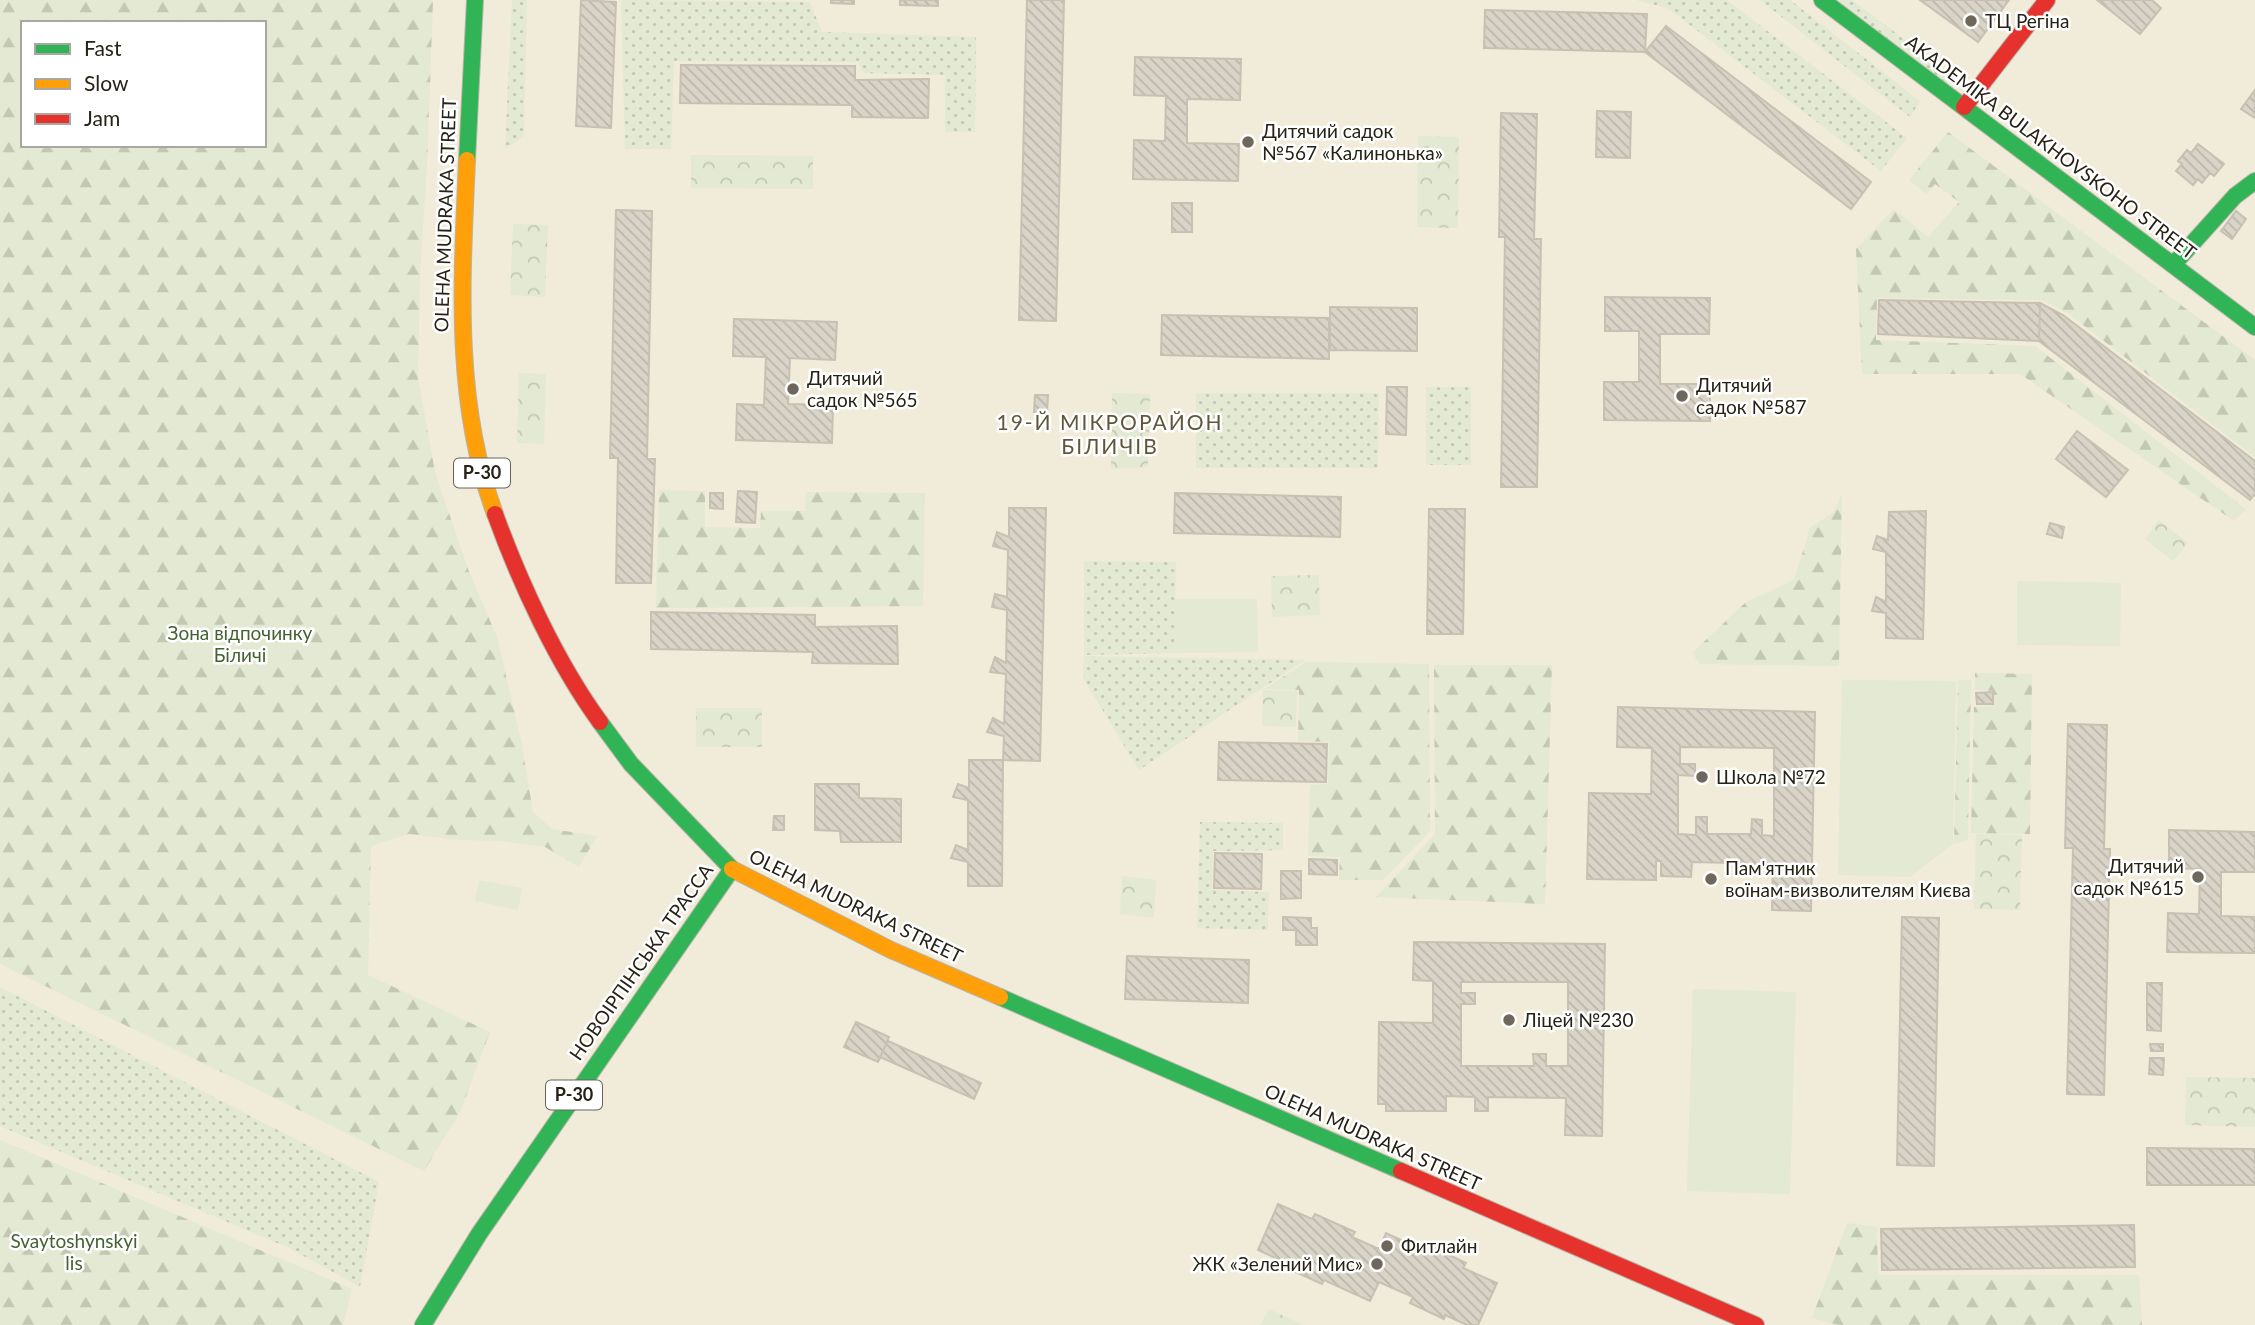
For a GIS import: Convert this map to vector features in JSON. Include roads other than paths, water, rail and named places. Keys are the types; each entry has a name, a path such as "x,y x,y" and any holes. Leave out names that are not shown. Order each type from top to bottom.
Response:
{"street":[{"name":"OLEHA MUDRAKA STREET","path":"475,0 461,290 463,349 473,434 487,492 514,563 544,626 587,704 631,764 732,869 891,950 1756,1325"},
{"name":"AKADEMIKA BULAKHOVSKOHO STREET","path":"1822,0 2255,327"},
{"path":"1964,107 2047,0"},
{"path":"2173,265 2235,196 2255,181"},
{"name":"НОВОІРПІНСЬКА ТРАССА","path":"423,1325 479,1234 732,869"}],"place":[{"name":"ТЦ Регіна","path":"1971,21"},
{"name":"Дитячий садок №567 «Калинонька»","path":"1248,142"},
{"name":"Дитячий садок №565","path":"793,389"},
{"name":"Дитячий садок №587","path":"1682,396"},
{"name":"Школа №72","path":"1702,777"},
{"name":"Дитячий садок №615","path":"2198,877"},
{"name":"Пам'ятник воїнам-визволителям Києва","path":"1711,879"},
{"name":"Ліцей №230","path":"1509,1020"},
{"name":"Фитлайн","path":"1387,1246"},
{"name":"ЖК «Зелений Мис»","path":"1377,1264"}],"district":[{"name":"19-Й МІКРОРАЙОН БІЛИЧІВ","path":"1110,435"}],"park label":[{"name":"Зона відпочинку Біличі","path":"240,644"},
{"name":"Svaytoshynskyi lis","path":"74,1252"}]}
